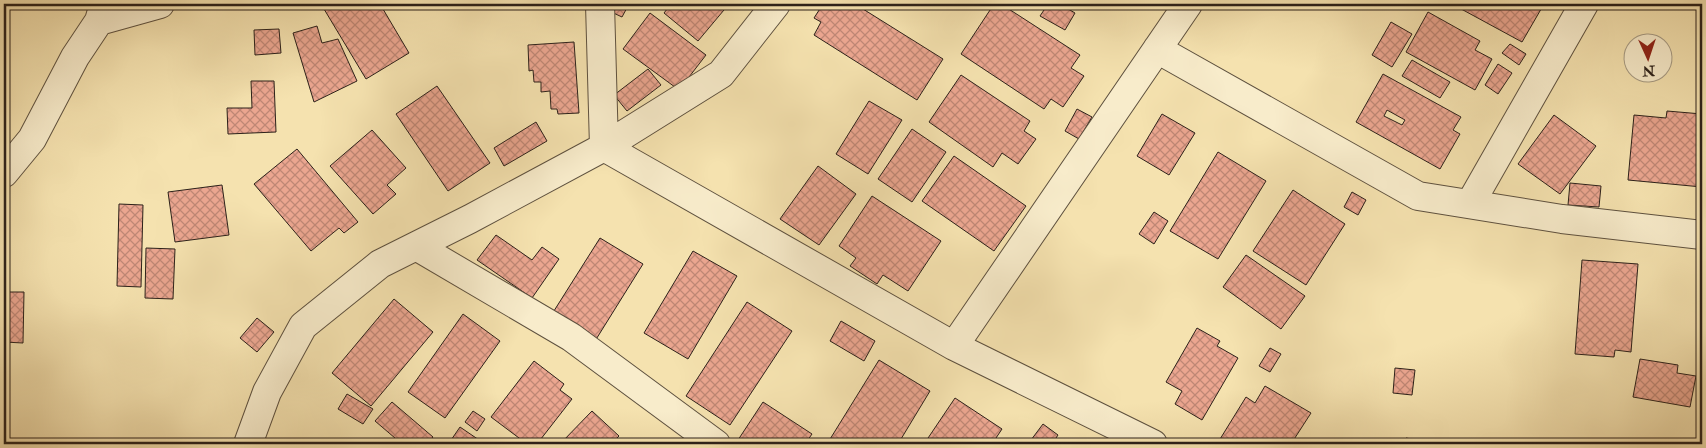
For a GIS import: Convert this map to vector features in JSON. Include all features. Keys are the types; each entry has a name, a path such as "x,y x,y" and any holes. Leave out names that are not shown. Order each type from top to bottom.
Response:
{"street":[{"path":"4,173 32,139 75,57 102,12 160,4"},
{"path":"600,4 604,147"},
{"path":"248,444 267,392 303,326 380,264 604,147 721,74 776,4"},
{"path":"954,346 1188,4"},
{"path":"1470,204 1584,4"},
{"path":"1157,49 1418,196 1562,219 1702,235"},
{"path":"604,147 954,346 1153,444"},
{"path":"416,246 571,337 716,444"}],"building":[{"path":"321,4 380,4 409,53 366,79"},
{"path":"522,4 567,4 523,8"},
{"path":"608,4 629,4 622,17 607,10"},
{"path":"671,4 729,4 698,41 664,13"},
{"path":"823,4 832,6 833,4 855,4 943,59 917,100 814,35 821,22 814,18"},
{"path":"994,4 1001,4 1080,55 1071,68 1084,76 1063,107 1051,99 1044,109 961,54"},
{"path":"1048,4 1060,4 1075,13 1065,30 1040,16"},
{"path":"1452,4 1544,4 1522,42"},
{"path":"1428,12 1480,41 1475,50 1492,59 1475,90 1406,52"},
{"path":"650,13 706,55 679,90 623,49"},
{"path":"1391,22 1412,34 1392,67 1372,55"},
{"path":"317,26 322,43 338,39 357,81 314,102 293,33"},
{"path":"279,29 281,53 255,55 254,30"},
{"path":"574,42 579,113 558,114 557,109 551,109 550,91 541,92 541,82 534,82 533,70 529,71 528,45"},
{"path":"1510,44 1526,54 1519,65 1502,53"},
{"path":"1412,60 1450,82 1440,98 1402,76"},
{"path":"1498,64 1512,73 1498,94 1485,85"},
{"path":"648,69 661,85 627,111 614,95"},
{"path":"1383,74 1461,117 1453,130 1460,134 1440,169 1356,122","holes":["1387,110 1405,120 1402,125 1384,116"]},
{"path":"961,75 1030,121 1024,131 1036,139 1018,164 1002,153 993,167 929,122"},
{"path":"251,81 274,81 276,132 228,134 227,108 252,108"},
{"path":"437,86 490,163 448,191 396,114"},
{"path":"869,101 902,120 868,174 836,154"},
{"path":"1077,109 1092,117 1079,139 1065,131"},
{"path":"1667,111 1702,114 1702,187 1628,180 1634,115 1666,118"},
{"path":"1162,114 1195,133 1169,175 1137,156"},
{"path":"1554,115 1596,146 1560,194 1518,164"},
{"path":"536,122 547,141 504,166 494,148"},
{"path":"912,129 946,152 912,202 878,179"},
{"path":"372,130 406,168 387,185 396,194 373,214 330,166"},
{"path":"297,149 358,222 344,233 339,228 311,251 254,184"},
{"path":"1218,152 1266,181 1218,259 1170,231"},
{"path":"954,156 1026,206 994,251 922,201"},
{"path":"818,166 856,194 819,245 780,219"},
{"path":"1570,183 1601,186 1599,207 1568,205"},
{"path":"222,185 229,235 175,242 168,192"},
{"path":"1293,190 1345,224 1306,285 1253,251"},
{"path":"1352,192 1366,200 1358,215 1344,207"},
{"path":"872,196 941,241 908,291 883,275 877,284 850,266 856,258 839,246"},
{"path":"119,204 143,205 141,287 117,286"},
{"path":"1154,212 1168,221 1154,244 1139,234"},
{"path":"496,235 532,260 542,247 559,259 532,298 477,260"},
{"path":"600,238 643,264 595,341 552,314"},
{"path":"146,248 175,249 173,299 145,298"},
{"path":"693,251 737,276 688,359 644,333"},
{"path":"1246,255 1305,296 1281,329 1223,287"},
{"path":"1582,260 1638,264 1631,352 1615,350 1614,357 1575,354"},
{"path":"4,292 24,292 23,343 4,342"},
{"path":"394,299 433,332 371,406 332,373"},
{"path":"747,302 792,331 730,425 686,396"},
{"path":"463,314 500,341 445,418 408,392"},
{"path":"257,318 274,332 257,352 240,338"},
{"path":"841,321 875,341 864,361 830,341"},
{"path":"1197,328 1220,341 1217,346 1238,358 1202,420 1175,404 1182,391 1166,382"},
{"path":"1270,348 1281,354 1270,372 1259,366"},
{"path":"1640,359 1678,365 1677,373 1696,376 1690,407 1633,397"},
{"path":"879,360 930,391 898,444 827,444"},
{"path":"534,361 564,384 560,390 572,399 537,444 527,444 491,417"},
{"path":"1395,368 1415,370 1412,395 1393,393"},
{"path":"1265,386 1311,413 1291,444 1217,444 1246,397 1255,403"},
{"path":"347,394 373,409 363,424 338,409"},
{"path":"955,398 1002,429 992,444 964,444 958,439 955,444 924,444"},
{"path":"392,402 433,437 427,444 402,444 375,421"},
{"path":"763,402 812,434 805,444 745,444 738,440"},
{"path":"473,411 485,419 477,431 465,422"},
{"path":"592,411 619,436 611,444 560,444"},
{"path":"1043,424 1058,435 1052,444 1028,444"},
{"path":"460,427 482,442 480,444 449,443"},
{"path":"1406,438 1440,444 1405,444"}]}
